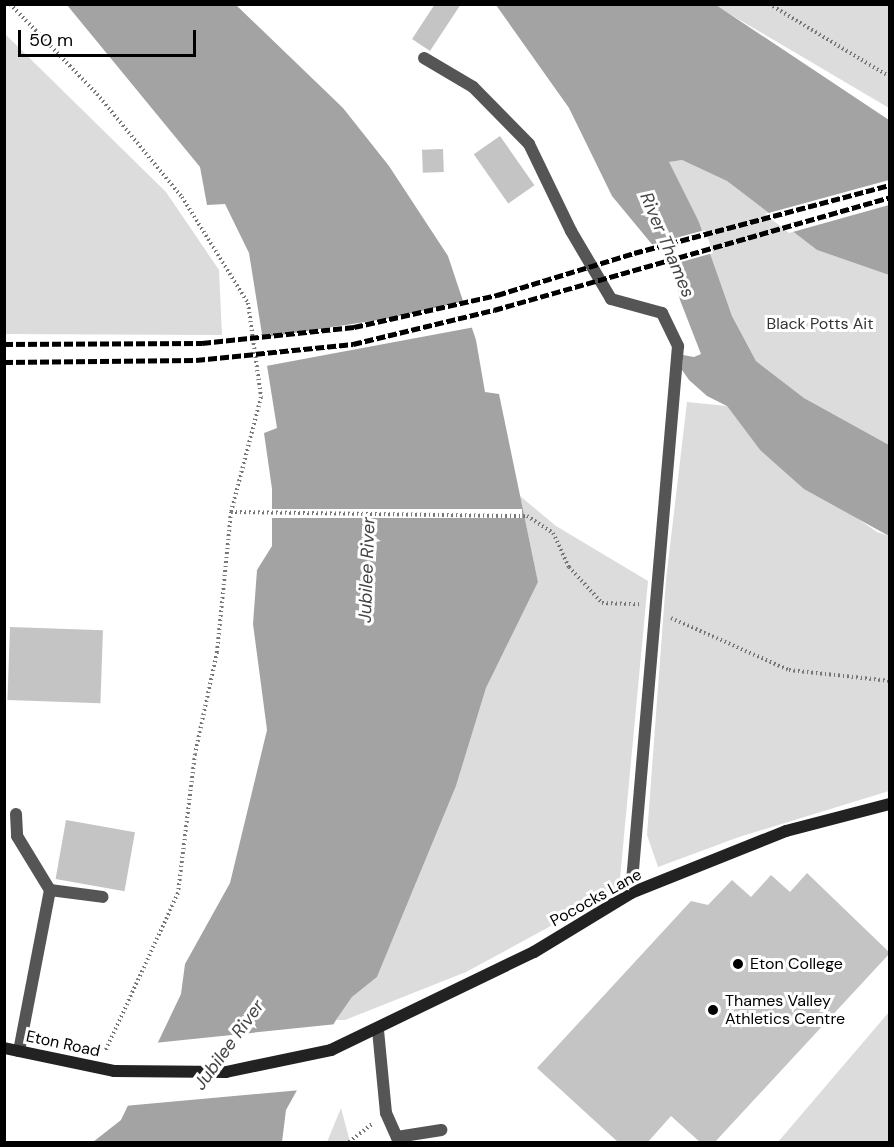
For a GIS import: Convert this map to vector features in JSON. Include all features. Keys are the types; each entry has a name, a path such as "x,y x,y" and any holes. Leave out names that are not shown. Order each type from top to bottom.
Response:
{"main road":[{"name":"Pococks Lane","path":"331,1050 378,1030 534,952 631,893 786,831 890,804"},
{"name":"Eton Road","path":"4,1048 114,1071 226,1072 331,1050"}],"street":[{"path":"424,57 473,87 529,144 571,231 611,299 663,313 678,346 631,893"},
{"path":"16,814 17,836 50,890 19,1051"},
{"path":"50,890 103,897"},
{"path":"378,1030 386,1113 398,1140 441,1130"}],"path":[{"path":"10,4 97,94 182,197 248,303 261,397 231,512 217,651 195,754 178,893 97,1069"},
{"path":"769,4 890,77"},
{"path":"231,512 527,516 552,533 569,567 602,603 656,606 674,621 789,670 890,681"},
{"path":"349,1143 386,1113"}],"green space":[{"path":"714,5 889,5 889,108 716,6"},
{"path":"4,33 166,192 219,270 222,335 5,334"},
{"name":"Black Potts Ait","path":"682,160 727,181 817,250 889,275 889,445 804,398 756,361 732,316 699,222 674,177 669,162"},
{"path":"687,402 727,406 760,450 877,532 889,536 889,791 739,837 658,867 647,835 666,580"},
{"path":"520,496 556,526 648,581 619,889 466,972 345,1020 336,1020 352,997 377,977 456,786 486,688 538,582"},
{"path":"889,1012 889,1142 778,1142"},
{"path":"341,1108 350,1142 327,1142"}],"water":[{"name":"Jubilee River","path":"67,5 236,5 343,108 389,166 448,256 476,340 485,392 499,394 538,582 486,688 456,786 377,977 352,997 336,1020 286,1110 282,1142 93,1142 121,1120 181,994 185,964 230,883 267,730 253,624 257,570 272,546 272,489 264,433 277,428 249,253 225,204 207,205 200,167"},
{"name":"River Thames","path":"496,5 716,5 889,120 889,275 817,250 727,181 682,160 669,162 699,222 732,316 756,361 804,398 889,445 889,536 804,489 760,450 727,406 707,396 689,380 682,370 683,355 694,357 701,354 680,300 674,271 612,196 569,108"}],"pier":[{"path":"889,180 889,205 789,233 765,214"},
{"path":"705,230 713,253 667,266 650,245"},
{"path":"465,301 475,327 266,366 261,338 391,318"},
{"path":"269,509 522,509 522,518 269,518"},
{"path":"337,1024 301,1090 124,1106 154,1043"}],"building":[{"path":"435,4 461,4 430,51 412,39"},
{"path":"500,136 534,185 508,204 474,154"},
{"path":"443,149 444,172 423,173 422,150"},
{"path":"10,627 103,630 100,703 7,700"},
{"path":"66,820 135,832 125,891 56,879"},
{"name":"Thames Valley Athletics Centre","path":"807,873 890,953 714,1143 701,1143 671,1116 647,1143 619,1143 537,1068 691,901 708,905 732,880 751,897 771,875 790,892"}],"railway":[{"path":"4,344 202,343 354,327 497,295 634,253 890,185"},
{"path":"4,362 196,360 353,344 494,310 890,197"}],"place":[{"name":"Eton College","path":"738,964"},
{"name":"Thames Valley Athletics Centre","path":"713,1010"}]}
